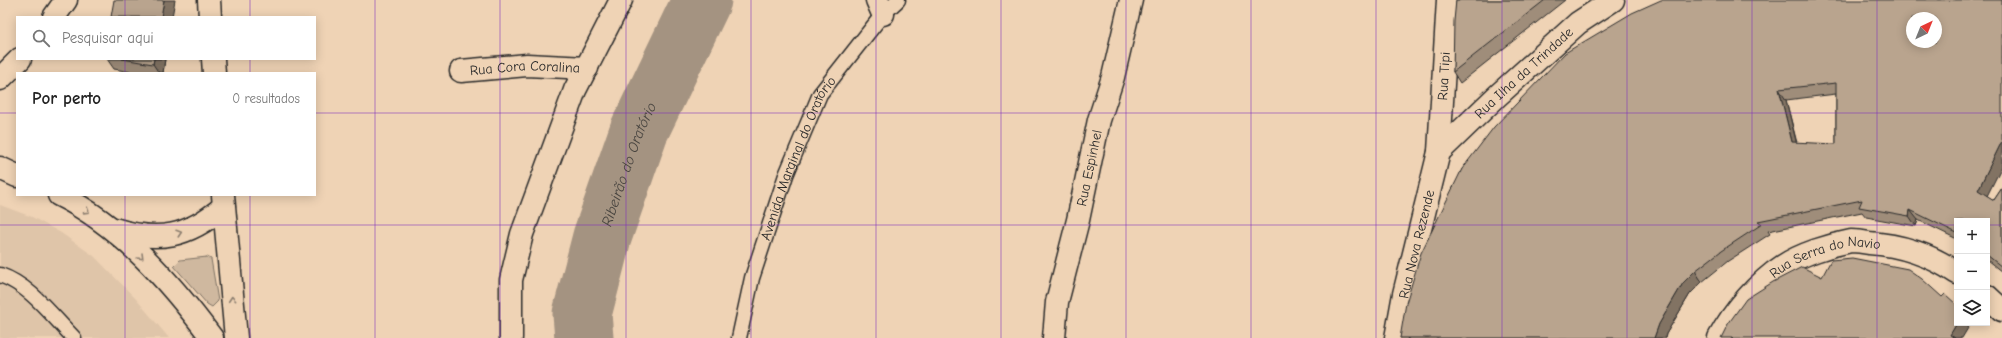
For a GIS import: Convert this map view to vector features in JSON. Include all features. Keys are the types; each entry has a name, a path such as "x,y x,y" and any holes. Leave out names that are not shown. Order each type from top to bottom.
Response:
{"street":[{"path":"55,16 66,0"},
{"path":"209,0 210,16"},
{"path":"511,338 511,280 522,234 575,90 621,0"},
{"name":"Rua Espinhel","path":"1054,338 1057,302 1078,220 1099,120 1113,77 1131,0"},
{"name":"Rua Tipi","path":"1440,152 1448,0"},
{"name":"Rua Ilha da Trindade","path":"1440,152 1496,97 1578,23 1614,0"},
{"path":"0,79 19,60"},
{"path":"213,60 214,72"},
{"name":"Rua Cora Coralina","path":"461,71 527,65 553,65 587,68"},
{"name":"Rua Nova Rezende","path":"1396,338 1404,294 1440,152"},
{"path":"61,196 90,212 114,229 188,306 212,338"},
{"path":"114,229 133,235 152,237 172,235 193,228 208,220 223,201"},
{"path":"223,201 236,338"},
{"name":"Rua Serra do Navio","path":"1719,338 1726,324 1755,290 1783,266 1820,249 1853,241 1884,244 1920,253 1943,263 1954,271"},
{"path":"1990,299 2002,310"}],"lane":[{"name":"Avenida Marginal do Oratório","path":"739,338 752,278 786,175 820,94 886,5"},
{"path":"0,275 8,278 32,295 74,338"}],"shaded area":[{"path":"0,205 32,217 61,233 94,256 136,299 169,338 0,338"},
{"path":"207,257 211,259 218,301 212,307 207,304 174,266 180,260"}],"building":[{"path":"114,0 164,0 161,16 111,16"},
{"path":"1456,0 1545,0 1453,72"},
{"path":"1661,0 2002,0 2002,141 1978,190 1994,200 2002,188 2002,267 1990,257 1990,218 1954,218 1954,232 1910,210 1909,216 1859,207 1862,200 1758,221 1762,224 1721,251 1695,271 1683,283 1659,324 1654,338 1400,338 1406,303 1421,253 1462,169 1494,127 1565,53 1632,13","holes":["1836,83 1836,144 1792,142 1779,89"]},
{"path":"128,60 154,60 153,64"},
{"path":"1852,258 1908,269 1942,297 1945,294 1954,302 1954,326 1955,326 1950,335 1955,338 1721,338 1728,324 1746,299 1773,282 1802,267 1822,277 1831,260"}],"waterway":[{"name":"Ribeirão do Oratório","path":"584,338 582,314 602,237 639,131 702,0"}]}
